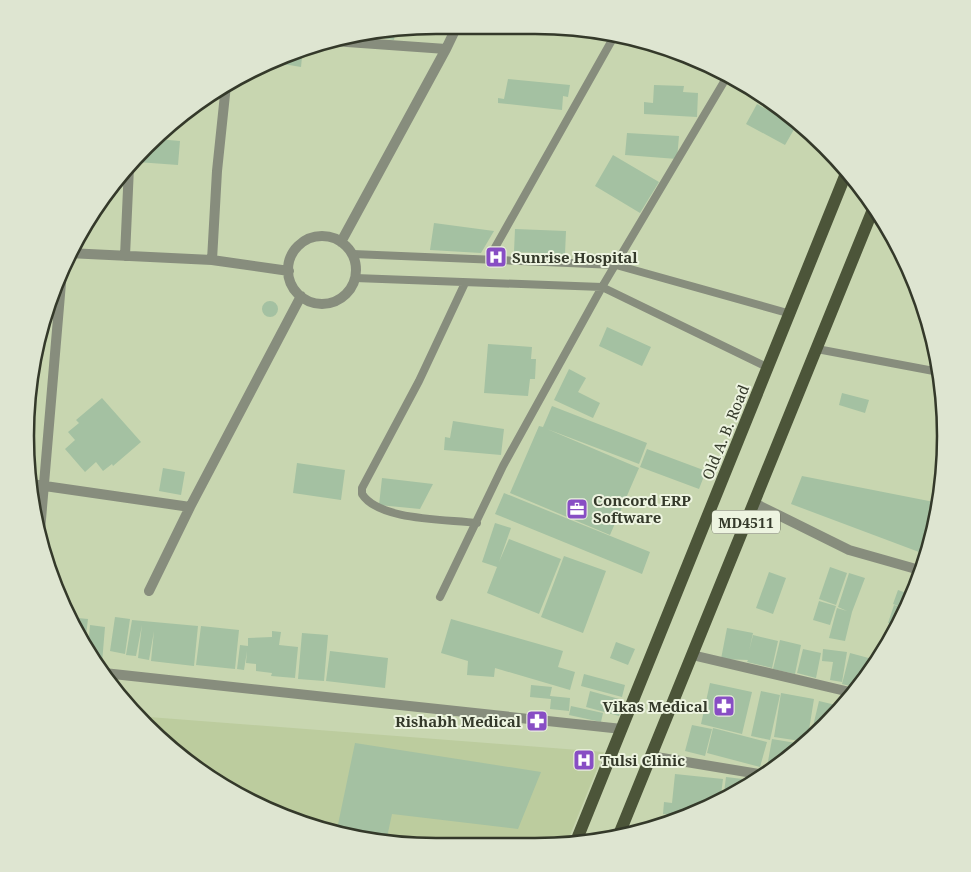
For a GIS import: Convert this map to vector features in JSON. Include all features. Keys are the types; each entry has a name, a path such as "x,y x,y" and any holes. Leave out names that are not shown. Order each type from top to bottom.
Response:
{"main road":[{"name":"Old A. B. Road","path":"577,836 791,314 844,179"},
{"name":"MD4511","path":"621,829 871,215"}],"street":[{"path":"341,242 453,34"},
{"path":"355,42 446,49"},
{"path":"212,260 217,171 225,94"},
{"path":"125,256 129,177"},
{"path":"324,236 341,242 353,254 356,266 352,287 338,300 319,304 301,296 295,290 288,271 293,253 307,240 324,236"},
{"path":"78,254 212,260 288,271"},
{"path":"41,516 60,293"},
{"path":"149,591 190,508 301,296"},
{"path":"37,484 190,508"},
{"path":"754,503 849,550 915,569"},
{"path":"692,655 845,691"},
{"path":"112,674 622,729"},
{"path":"650,756 753,773"}],"lane":[{"path":"488,260 612,41"},
{"path":"440,597 503,466 602,288 724,81"},
{"path":"353,254 616,265 791,314"},
{"path":"355,278 602,288 769,368"},
{"path":"465,283 419,381 362,488 362,494 371,505 392,513 477,523"},
{"path":"817,349 932,371"}],"shaded area":[{"path":"149,717 604,752 570,836 436,838 383,835 332,825 282,808 258,797 191,755"}],"building":[{"path":"395,36 394,40 379,38"},
{"path":"302,57 301,67 282,64"},
{"path":"508,79 570,85 568,97 563,96 562,110 498,103 498,98 504,99"},
{"path":"654,85 684,86 683,92 698,93 697,117 644,114 644,102 653,103"},
{"path":"757,104 780,117 794,129 785,145 746,124"},
{"path":"627,133 679,136 677,159 625,155"},
{"path":"165,140 180,141 178,165 142,162"},
{"path":"613,155 659,182 640,213 595,186"},
{"path":"434,223 494,231 481,253 430,250"},
{"path":"515,229 566,231 565,254 514,252"},
{"path":"270,301 276,303 278,309 276,315 270,317 264,315 262,309 264,303"},
{"path":"607,327 651,347 642,366 599,346"},
{"path":"488,344 532,347 531,359 536,359 535,379 530,379 528,396 484,393"},
{"path":"569,369 586,378 578,392 600,403 593,418 554,400"},
{"path":"842,393 869,400 865,413 839,405"},
{"path":"102,398 141,442 113,466 112,464 103,471 96,462 85,472 65,449 75,440 68,432 79,423 76,420"},
{"path":"552,406 647,443 639,464 547,429 639,468 610,535 510,493 539,426 543,427"},
{"path":"453,421 504,429 501,455 444,450 445,437 450,438"},
{"path":"647,449 706,471 699,489 640,467"},
{"path":"297,463 345,470 341,500 293,493"},
{"path":"163,468 185,472 181,495 159,491"},
{"path":"802,476 932,502 920,552 791,504"},
{"path":"382,478 433,484 420,509 379,505"},
{"path":"504,493 650,552 642,574 495,514"},
{"path":"495,523 511,528 499,562 509,539 561,559 539,614 487,593 497,567 482,562"},
{"path":"564,556 606,571 583,633 541,617"},
{"path":"830,567 847,573 836,605 819,599"},
{"path":"769,572 786,578 773,614 756,608"},
{"path":"849,573 865,578 852,612 845,641 829,638 837,608 847,611 838,607"},
{"path":"898,590 906,593 899,606 893,604"},
{"path":"819,601 836,606 830,625 813,620"},
{"path":"894,605 899,607 890,624 888,623"},
{"path":"115,617 130,619 125,654 110,651"},
{"path":"77,618 88,619 86,634"},
{"path":"451,619 563,651 558,667 575,672 570,690 495,668 494,677 467,675 468,661 441,653"},
{"path":"132,620 198,626 194,666 151,661 154,631 149,660 138,658 142,625 136,656 126,655"},
{"path":"90,625 105,627 102,659 102,659 89,638"},
{"path":"201,626 239,630 235,669 196,665"},
{"path":"727,628 753,633 749,651 753,635 778,641 772,668 747,662 748,660 721,659"},
{"path":"272,631 281,632 279,645 298,647 295,678 271,676 272,673 256,671 256,664 246,663 247,651 244,670 237,669 240,645 248,646 248,638 272,637"},
{"path":"302,633 328,635 324,681 298,679"},
{"path":"780,640 801,645 795,674 773,669"},
{"path":"616,642 635,649 628,665 610,658"},
{"path":"803,649 821,653 816,678 797,673"},
{"path":"823,649 847,652 842,682 830,680 833,662 822,661"},
{"path":"330,651 388,658 385,688 326,681"},
{"path":"850,653 869,658 850,686 842,684"},
{"path":"584,674 625,685 622,697 581,686"},
{"path":"710,683 752,692 742,734 701,724"},
{"path":"531,685 552,687 550,696 570,698 569,711 550,709 551,699 530,697"},
{"path":"590,691 623,700 619,716 586,707"},
{"path":"761,691 780,695 770,740 751,736"},
{"path":"781,693 814,699 809,729 797,740 774,737"},
{"path":"819,701 834,705 819,720 813,725"},
{"path":"571,706 603,713 601,722 569,715"},
{"path":"692,725 712,729 705,756 685,751"},
{"path":"713,728 767,742 760,767 707,753"},
{"path":"772,739 794,743 780,755 768,763"},
{"path":"355,743 541,772 518,829 392,814 387,835 338,826"},
{"path":"675,774 723,779 721,792 689,808 671,815 663,814 664,802 672,803"},
{"path":"726,777 744,779 736,784 724,791"}],"place":[{"name":"Sunrise Hospital","path":"496,257"},
{"name":"Concord ERP Software","path":"577,509"},
{"name":"Vikas Medical","path":"724,706"},
{"name":"Rishabh Medical","path":"537,721"},
{"name":"Tulsi Clinic","path":"584,760"}]}
